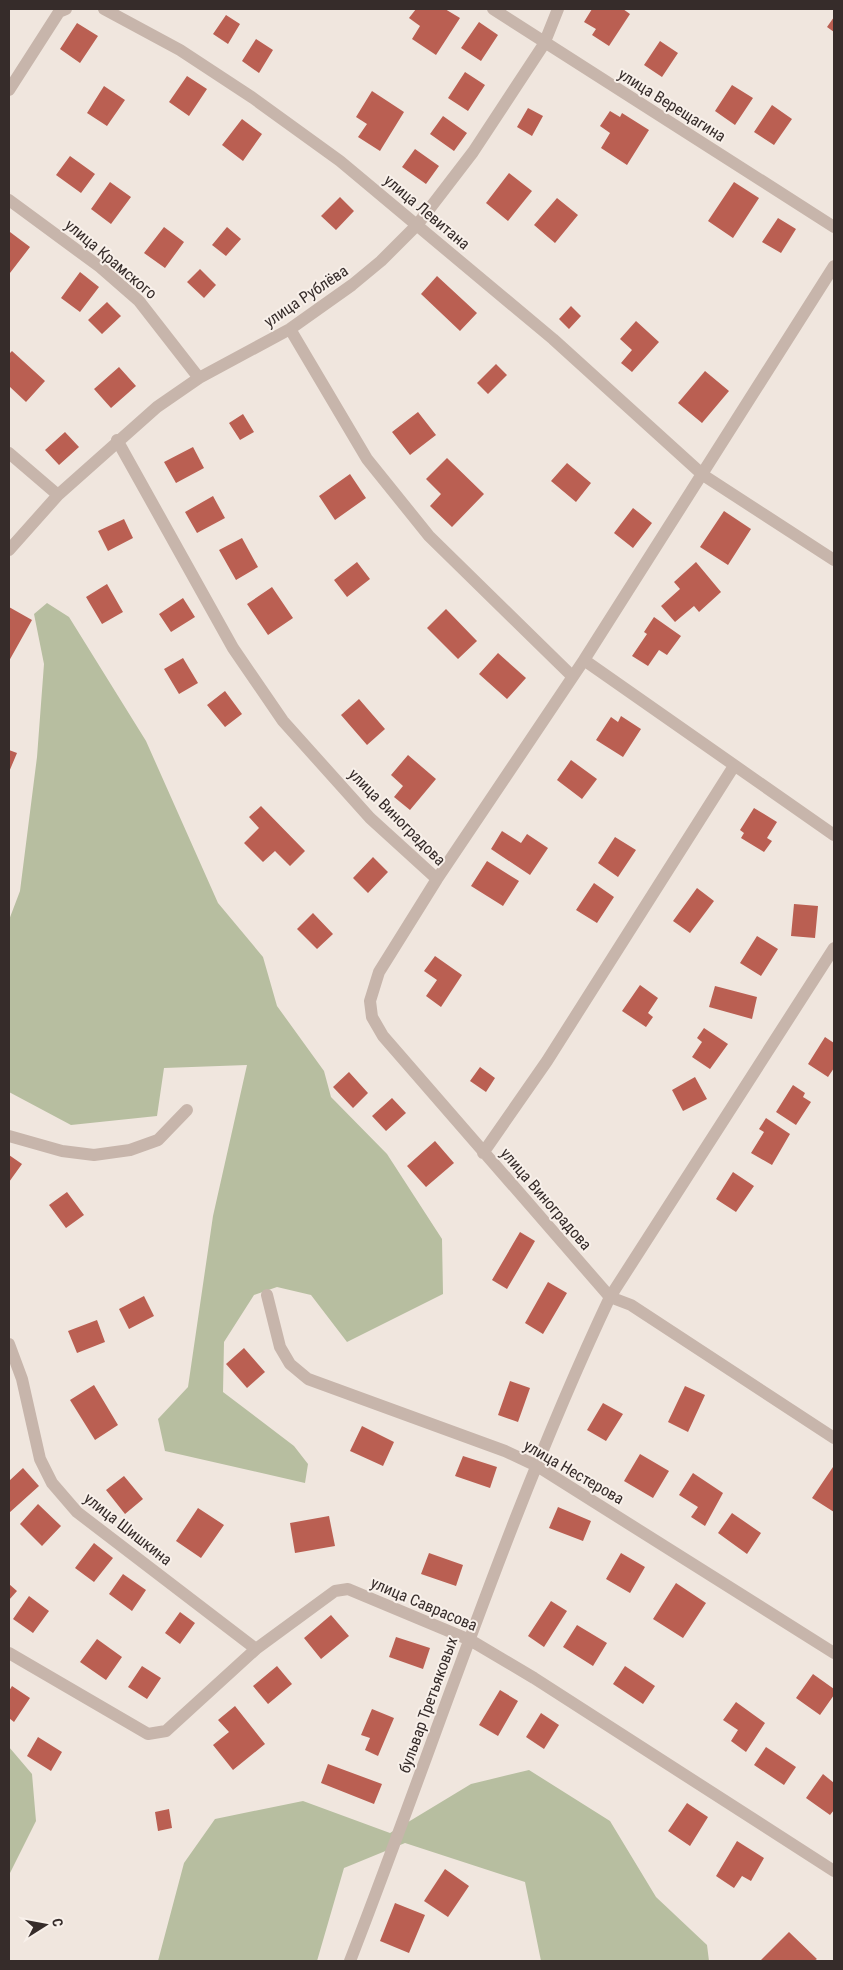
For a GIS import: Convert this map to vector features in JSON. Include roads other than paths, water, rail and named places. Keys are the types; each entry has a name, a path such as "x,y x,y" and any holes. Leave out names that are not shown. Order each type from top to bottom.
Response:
{"street":[{"name":"улица Левитана","path":"104,9 180,50 253,98 340,161 553,340 703,475 834,560"},
{"name":"улица Верещагина","path":"493,9 544,44 834,227"},
{"name":"улица Рублёва","path":"9,550 58,495 117,440 157,407 199,378 290,329 352,285 381,261 418,225 473,152 544,44 558,9"},
{"path":"9,90 63,10"},
{"name":"улица Крамского","path":"9,200 100,267 139,301 199,378"},
{"path":"438,879 503,785 584,660 834,266"},
{"path":"290,329 367,458 429,536 572,676"},
{"name":"улица Виноградова","path":"117,440 233,648 283,722 370,818 438,879 379,972 370,1002 372,1018 383,1036 483,1153 610,1296"},
{"path":"9,453 58,495"},
{"path":"584,660 834,835"},
{"path":"483,1153 552,1052 734,766"},
{"name":"бульвар Третьяковых","path":"350,1961 470,1640 538,1466 587,1346 610,1296 834,948"},
{"path":"9,1136 62,1151 94,1155 121,1151 158,1140 187,1110"},
{"name":"улица Нестерова","path":"267,1295 280,1347 290,1364 308,1379 505,1451 538,1466 834,1653"},
{"path":"610,1296 631,1304 834,1438"},
{"name":"улица Шишкина","path":"9,1344 22,1379 40,1459 52,1483 77,1512 256,1649"},
{"name":"улица Саврасова","path":"9,1653 148,1734 166,1731 256,1649 336,1591 348,1589 470,1640 542,1683 834,1870"}]}
